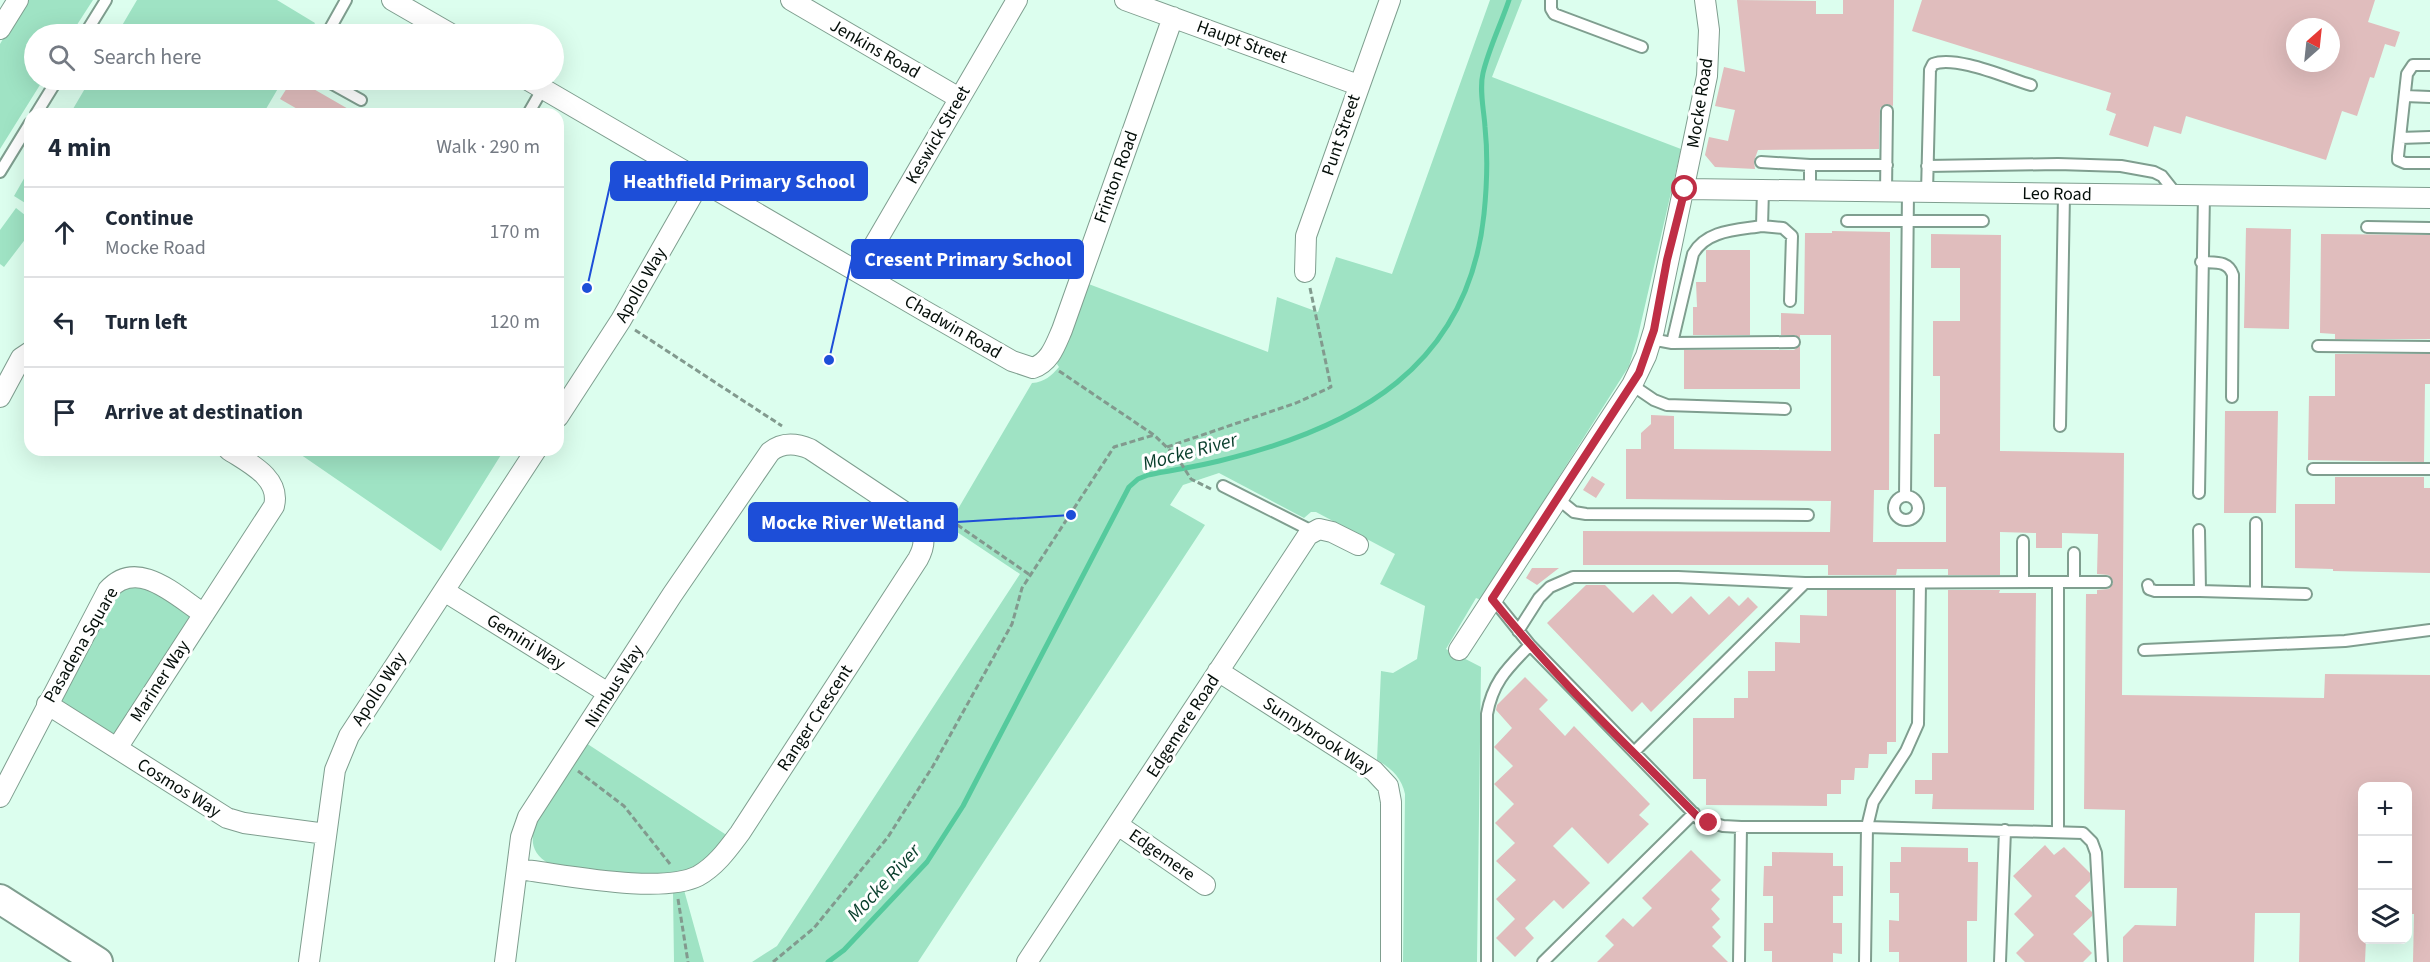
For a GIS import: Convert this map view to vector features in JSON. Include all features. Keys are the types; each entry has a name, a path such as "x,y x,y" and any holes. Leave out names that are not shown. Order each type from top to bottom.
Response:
{"street":[{"path":"0,29 18,0"},
{"path":"392,0 434,24"},
{"name":"Jenkins Road","path":"790,0 959,98"},
{"name":"Keswick Street","path":"858,271 1017,0"},
{"name":"Haupt Street","path":"1125,0 1358,85"},
{"name":"Punt Street","path":"1305,272 1306,236 1390,0"},
{"name":"Mocke Road","path":"1459,650 1639,373 1651,339 1685,189 1707,76 1708,30 1705,0"},
{"name":"Frinton Road","path":"1042,363 1062,330 1173,17"},
{"name":"Chadwin Road","path":"546,90 1019,365 1033,368 1042,363"},
{"name":"Apollo Way","path":"564,408 621,320 702,180"},
{"name":"Leo Road","path":"1685,189 2430,198"},
{"path":"0,397 24,356"},
{"path":"791,444 810,449 903,511 923,532"},
{"name":"Nimbus Way","path":"505,962 521,837 528,817 759,466 775,448 791,444"},
{"path":"204,614 274,506 274,489 261,472 238,456"},
{"name":"Apollo Way","path":"309,962 335,770 349,736 532,456"},
{"path":"1312,531 1319,529 1332,532 1358,545"},
{"name":"Edgemere Road","path":"1027,962 1312,531"},
{"name":"Ranger Crescent","path":"518,869 643,884 680,882 708,869 724,854 740,833 918,559 923,550 923,532"},
{"name":"Pasadena Square","path":"0,797 108,590 116,582 127,576 139,576 151,580 204,614"},
{"name":"Gemini Way","path":"444,591 608,693"},
{"name":"Mariner Way","path":"117,748 204,614"},
{"name":"Sunnybrook Way","path":"1218,671 1374,771 1388,786 1391,802 1391,962"},
{"name":"Cosmos Way","path":"47,704 227,818 244,823 326,834"},
{"name":"Edgemere","path":"1118,825 1205,885"},
{"path":"0,899 85,959"}],"lane":[{"path":"91,24 106,0"},
{"path":"333,24 346,0"},
{"path":"1551,0 1551,9 1554,14 1642,47"},
{"path":"1905,496 1908,220 1927,166 1930,70 1933,64 1946,60 2031,85"},
{"path":"2430,65 2413,65 2407,74 2398,156 2401,162 2430,164"},
{"path":"40,108 51,90"},
{"path":"343,90 361,100"},
{"path":"530,108 534,90"},
{"path":"2405,96 2430,97"},
{"path":"1886,192 1887,111"},
{"path":"0,172 24,133"},
{"path":"2400,138 2430,137"},
{"path":"1761,162 1810,165 1887,165"},
{"path":"1927,166 2058,164 2121,166 2154,172 2162,176 2177,195"},
{"path":"1810,165 1810,191"},
{"path":"1762,226 1763,190"},
{"path":"2060,426 2064,194"},
{"path":"2199,493 2201,262 2204,194"},
{"path":"1847,221 1983,222"},
{"path":"1672,343 1693,254 1698,244 1704,239 1721,233 1762,226 1783,228 1792,236 1790,300"},
{"path":"2367,227 2430,228"},
{"path":"2201,262 2225,263 2231,268 2233,275 2232,398"},
{"path":"1651,339 1672,343 1794,342"},
{"path":"2318,346 2430,347"},
{"path":"1632,385 1667,405 1785,409"},
{"path":"2313,469 2430,469"},
{"path":"1223,486 1312,531"},
{"path":"1558,499 1574,512 1586,514 1808,515"},
{"path":"2256,523 2256,593"},
{"path":"2199,531 2200,591"},
{"path":"2023,541 2023,582"},
{"path":"2074,553 2074,582"},
{"path":"1518,631 1539,598 1550,587 1573,577 1678,577 1804,583 2106,582"},
{"path":"2058,582 2058,832"},
{"path":"1634,752 1804,583"},
{"path":"1866,962 1867,827 1873,802 1910,745 1918,724 1920,583"},
{"path":"2148,585 2149,589 2155,591 2306,594"},
{"path":"1492,599 1530,645 1700,819 1709,823 1741,827 1867,827 2083,832 2095,848 2102,962"},
{"path":"2144,650 2345,641 2430,630"},
{"path":"1487,962 1487,714 1492,691 1497,681 1530,645"},
{"path":"1543,962 1694,813"},
{"path":"1739,962 1741,827"},
{"path":"2000,962 2005,830"}],"path":[{"path":"1167,447 1296,403 1331,387 1305,272"},
{"path":"621,320 786,429 791,444"},
{"path":"1042,363 1057,370 1154,435 1177,457 1195,481 1211,489 1223,486"},
{"path":"773,962 814,928 888,837 933,766 1012,624 1022,588 1114,447 1154,435"},
{"path":"923,532 956,524 1030,575"},
{"path":"565,761 624,806 680,882 688,962"}],"green space":[{"path":"26,0 93,0 77,24 24,24 24,90 37,90 0,149 0,44"},
{"path":"137,0 277,0 315,23 314,24 123,24"},
{"path":"1490,0 1522,0 1492,77 1681,149 1629,366 1481,600 1476,598 1446,649 1481,667 1477,962 1403,962 1405,794 1395,774 1377,760 1381,671 1393,673 1417,659 1425,606 1380,584 1395,554 1316,512 1311,512 1304,518 1219,473 1183,485 1170,505 1205,525 918,962 752,962 777,946 1020,574 948,526 1032,383 1047,378 1059,367 1057,364 1086,283 1268,352 1277,297 1318,312 1336,257 1392,274"},
{"path":"84,90 277,90 267,108 74,108"},
{"path":"24,178 24,202 14,196"},
{"path":"16,208 24,214 24,241 4,267 0,264 0,230"},
{"path":"303,456 500,456 441,551"},
{"path":"127,576 204,614 117,748 47,704"},
{"path":"586,743 728,836 709,857 693,868 674,874 632,877 550,864 539,856 534,847 535,828 545,807"},
{"path":"684,890 704,962 674,962 673,892"}],"building":[{"path":"1737,0 1816,1 1816,14 1843,14 1843,0 1894,0 1893,106 1887,104 1880,108 1879,149 1758,150 1754,161 1755,169 1715,167 1705,155 1709,137 1728,141 1735,110 1715,106 1724,67 1745,72"},
{"path":"1922,0 2375,0 2368,22 2400,32 2395,47 2385,44 2374,78 2370,77 2357,116 2342,111 2326,160 2186,116 2181,134 2154,126 2148,147 2109,135 2116,114 2106,110 2111,93 1912,31"},
{"path":"286,90 315,90 347,108 296,108 280,99"},
{"path":"2246,228 2291,229 2289,329 2244,328"},
{"path":"1832,231 1890,232 1889,490 1874,490 1873,542 1946,542 1946,487 1934,487 1934,434 1940,434 1940,376 1933,376 1933,321 1960,321 1960,268 1931,268 1931,234 2001,235 2000,451 2124,453 2122,695 2324,698 2325,674 2430,675 2430,962 2413,962 2412,782 2358,782 2358,944 2366,944 2365,962 2299,962 2300,913 2255,913 2254,962 2123,962 2123,937 2135,925 2176,926 2177,888 2124,888 2125,810 2084,809 2086,594 2097,594 2097,590 2109,589 2113,583 2109,575 2097,574 2098,534 2062,533 2062,548 2036,548 2036,533 2000,532 2000,575 1948,575 1948,569 1897,569 1896,575 1828,575 1828,565 1583,565 1583,531 1830,532 1831,501 1626,499 1626,449 1641,449 1641,433 1651,424 1651,415 1674,416 1674,449 1831,451 1831,335 1800,335 1800,338 1795,335 1781,335 1781,313 1804,314 1805,233 1832,233"},
{"path":"2321,234 2430,235 2430,339 2335,339 2335,334 2320,333"},
{"path":"1706,250 1750,250 1750,335 1693,335 1693,307 1697,307 1696,282 1706,282"},
{"path":"1800,346 1800,389 1684,389 1684,350 1794,350"},
{"path":"2335,354 2430,354 2430,384 2425,384 2424,462 2308,460 2309,396 2335,396"},
{"path":"2225,411 2278,411 2276,513 2224,513"},
{"path":"1592,476 1605,484 1596,498 1583,490"},
{"path":"2335,477 2424,477 2424,488 2430,488 2430,573 2295,568 2295,504 2335,504"},
{"path":"1532,568 1559,568 1537,585 1526,578"},
{"path":"1586,585 1605,585 1633,613 1653,594 1672,614 1691,596 1709,615 1729,596 1739,606 1748,597 1758,607 1651,712 1642,702 1632,712 1547,623"},
{"path":"1827,590 1896,590 1896,742 1887,742 1887,754 1869,754 1868,768 1855,768 1854,780 1841,780 1841,794 1827,794 1827,806 1706,805 1706,779 1693,779 1693,718 1734,718 1734,698 1748,698 1748,671 1775,671 1775,642 1800,643 1800,615 1827,616"},
{"path":"1948,590 2036,593 2034,810 1932,809 1933,794 1915,794 1915,780 1932,780 1932,753 1948,753"},
{"path":"1525,677 1548,700 1539,709 1565,736 1574,726 1650,804 1639,815 1649,824 1608,864 1572,827 1553,846 1590,883 1563,909 1554,900 1525,928 1534,938 1515,957 1496,938 1515,919 1496,899 1516,880 1496,861 1515,843 1495,823 1514,804 1494,784 1513,766 1494,747 1512,728 1496,710 1497,705"},
{"path":"2045,845 2054,855 2064,847 2090,873 2090,881 2075,896 2092,912 2092,916 2073,934 2092,953 2083,962 2025,962 2016,953 2034,935 2014,914 2032,896 2013,876"},
{"path":"1901,847 1968,848 1968,862 1978,862 1977,921 1967,921 1967,962 1899,962 1899,952 1889,952 1889,920 1899,921 1899,893 1890,893 1890,862 1901,862"},
{"path":"1691,850 1721,880 1711,890 1720,899 1711,909 1720,919 1712,927 1721,937 1712,946 1728,962 1597,962 1614,945 1605,936 1623,918 1633,927 1652,908 1642,898"},
{"path":"1772,852 1833,853 1833,866 1843,866 1843,896 1833,896 1833,923 1842,923 1842,954 1833,953 1833,962 1772,962 1772,951 1764,951 1764,923 1773,923 1773,896 1763,896 1764,866 1772,866"}],"waterway":[{"name":"Mocke River","path":"828,962 844,950 927,862 963,806 1129,487 1138,479 1148,475 1219,461 1269,447 1316,430 1359,409 1397,382 1429,351 1455,312 1474,267 1484,214 1486,181 1487,149 1482,80 1488,54 1509,0"}],"place":[{"name":"Heathfield Primary School","path":"587,288"},
{"name":"Cresent Primary School","path":"829,360"},
{"name":"Mocke River Wetland","path":"1071,515"}],"route":[{"path":"1685,189 1667,260 1654,330 1639,373 1551,512 1492,599 1530,645 1700,819 1709,823"}]}
